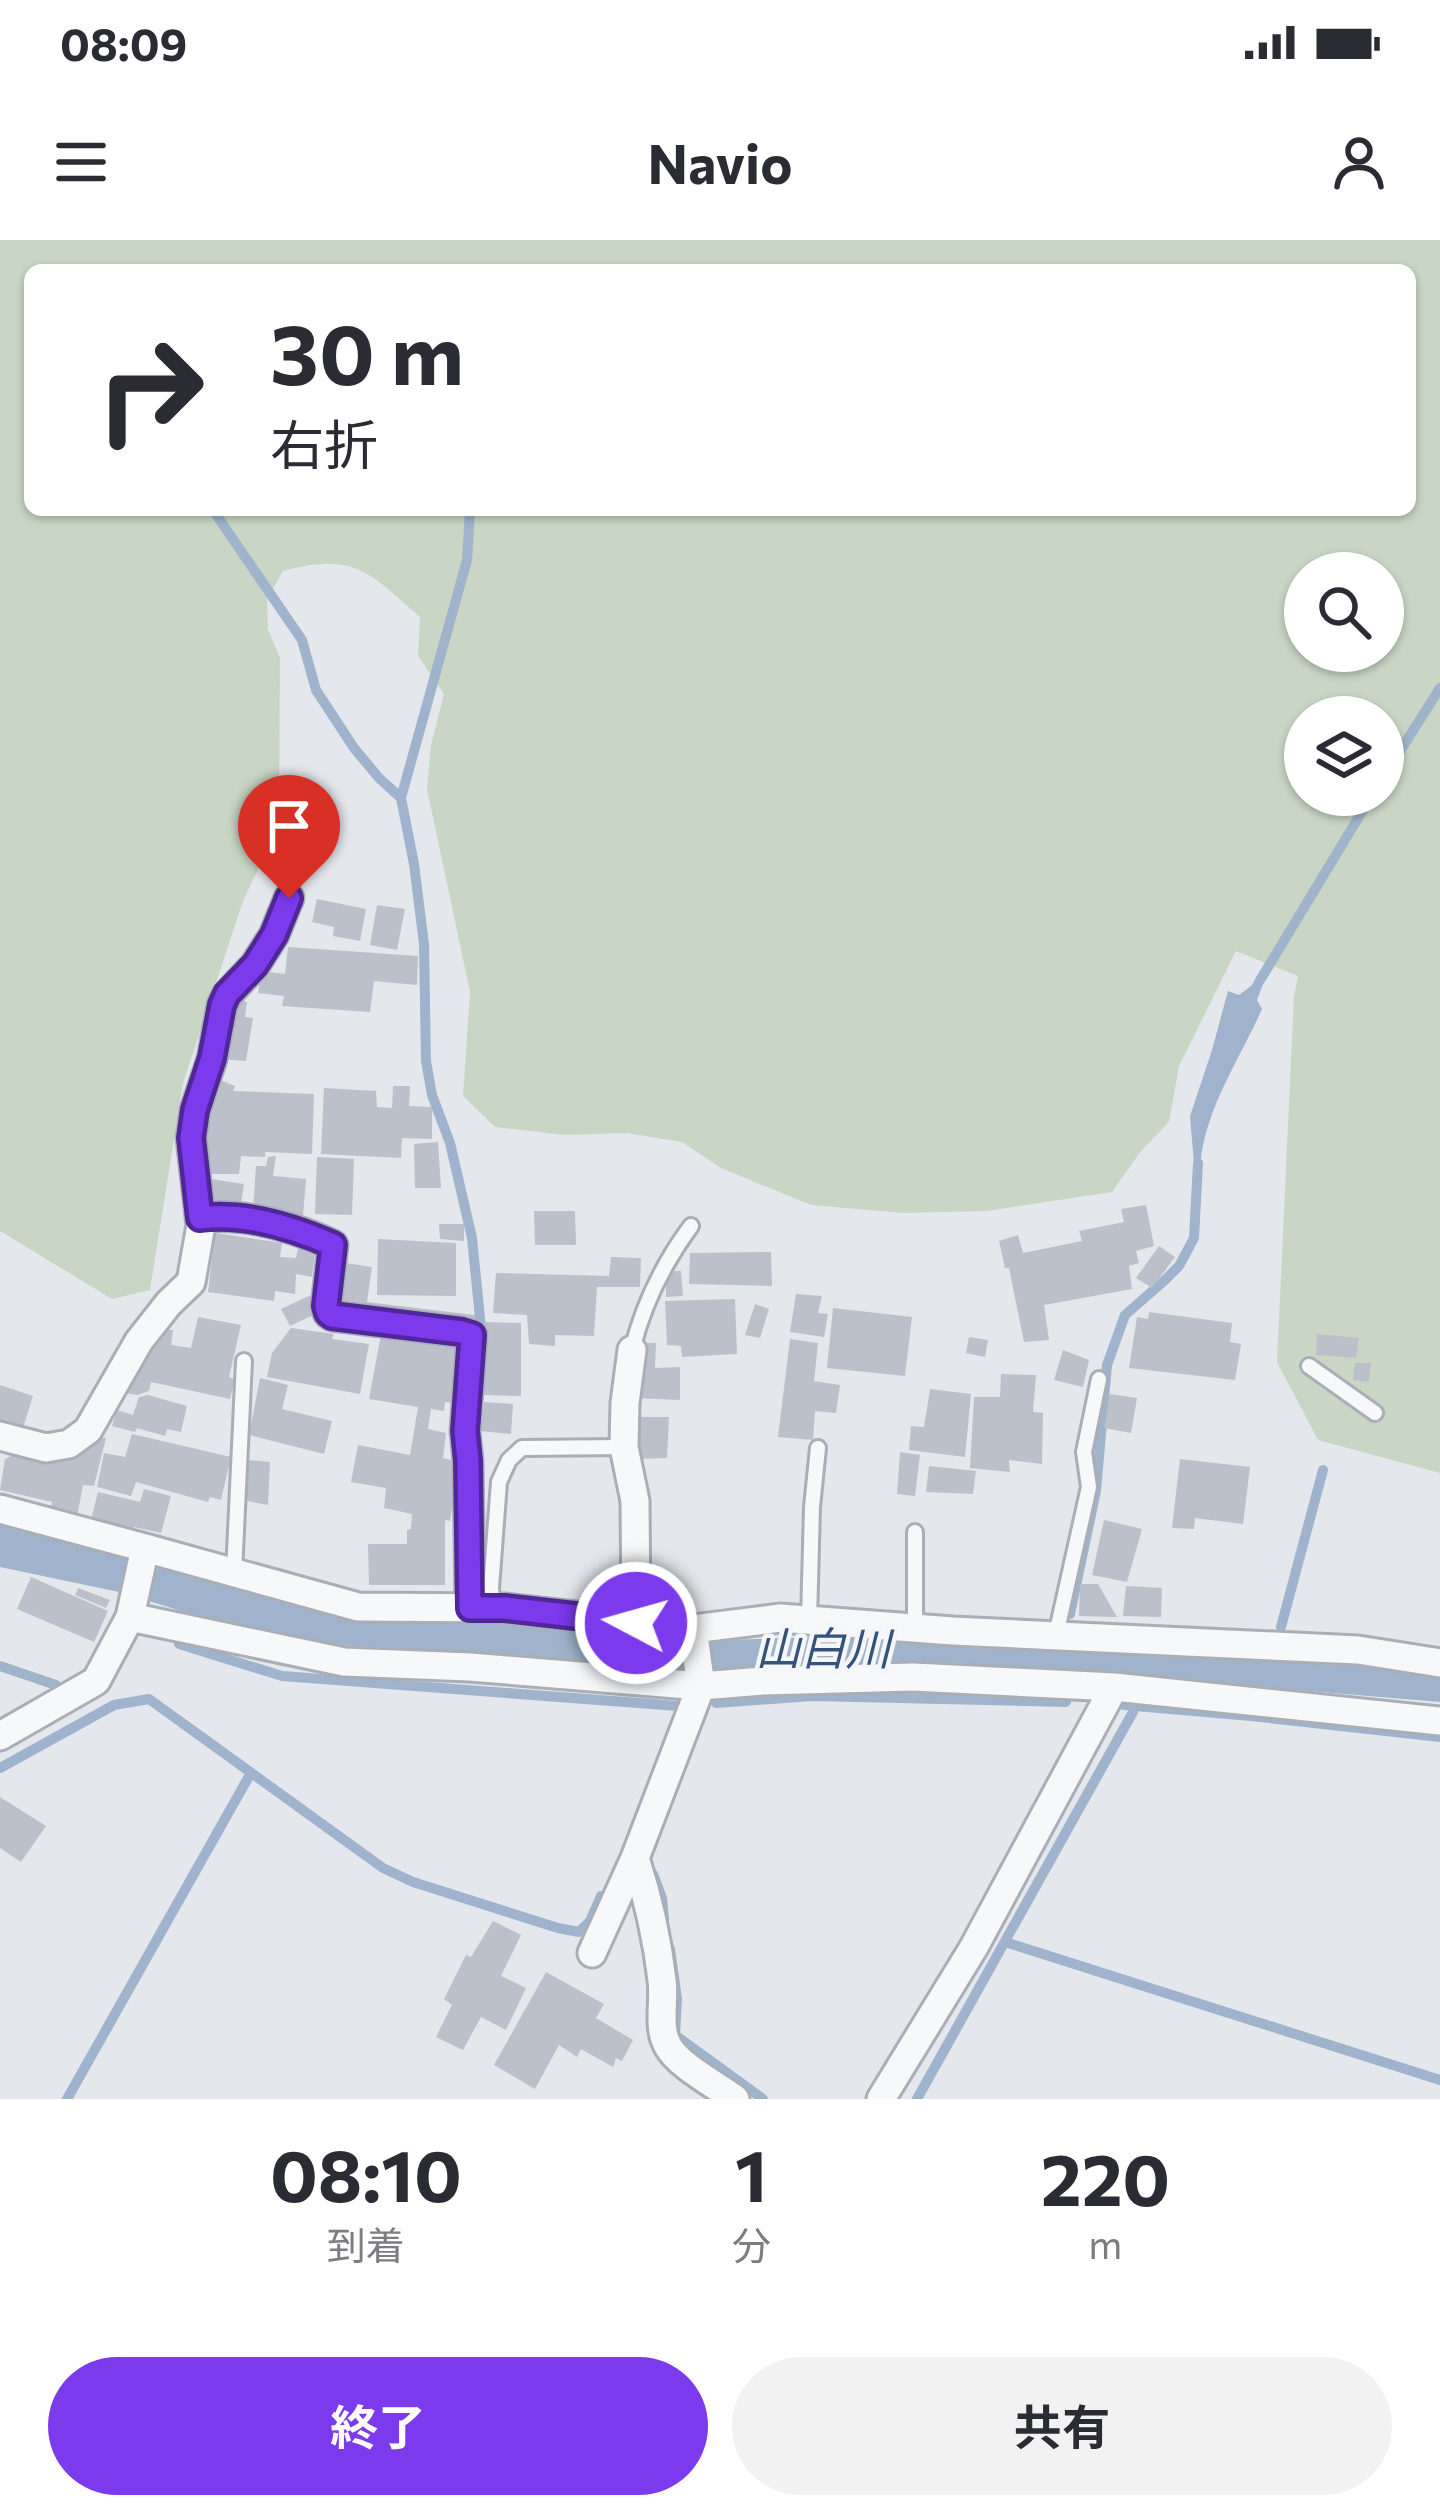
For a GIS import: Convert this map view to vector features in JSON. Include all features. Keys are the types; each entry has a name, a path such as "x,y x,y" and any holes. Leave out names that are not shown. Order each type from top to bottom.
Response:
{"street":[{"path":"0,1436 46,1448 69,1444 88,1430 139,1341 191,1282 201,1226 191,1138 195,1110 222,1005 274,935 289,898"},
{"path":"200,1218 264,1222 333,1245 326,1306 332,1316 472,1335 465,1431 482,1608"},
{"path":"632,1350 624,1447 635,1501 636,1623"},
{"path":"0,1509 358,1607 482,1608 694,1629 780,1618 1358,1650 1440,1663"},
{"path":"0,1736 96,1681 130,1617 145,1548"},
{"path":"130,1617 344,1662 701,1686 913,1678 1114,1687 1440,1720"},
{"path":"592,1953 701,1686 694,1629"},
{"path":"881,2099 974,1947 1114,1687"},
{"path":"634,1858 659,1954 664,2040 674,2054 735,2099"}],"lane":[{"path":"632,1350 653,1290 671,1253 692,1226"},
{"path":"234,1573 244,1361"},
{"path":"1309,1366 1375,1414"},
{"path":"1056,1635 1089,1487 1084,1452 1099,1378"},
{"path":"482,1608 491,1588 499,1482 509,1460 522,1448 624,1447"},
{"path":"809,1621 818,1448"},
{"path":"915,1532 915,1628"}],"green space":[{"path":"0,240 1440,240 1440,1473 1318,1440 1277,1362 1298,976 1236,951 1179,1066 1169,1122 1112,1192 987,1211 904,1213 811,1205 721,1168 682,1142 627,1133 564,1135 495,1127 463,1096 470,992 427,789 431,745 444,694 418,656 420,617 373,578 344,565 283,571 267,599 268,630 280,658 279,824 243,901 183,1083 150,1290 112,1299 0,1231"}],"water":[{"path":"1261,972 1267,973 1257,1000 1262,1009 1222,1089 1206,1131 1200,1175 1195,1176 1190,1116 1228,991 1239,995"},
{"name":"山白川","path":"0,1519 342,1616 390,1621 499,1617 624,1635 722,1640 882,1635 1180,1651 1440,1677 1440,1702 1095,1673 893,1664 684,1673 280,1641 119,1592 0,1567"}],"building":[{"path":"317,899 366,909 360,941 333,936 334,927 312,922"},
{"path":"377,905 405,909 397,950 370,945"},
{"path":"288,947 418,956 417,985 374,981 370,1012 282,1006 284,996 258,993 261,971 285,974"},
{"path":"230,999 247,1002 245,1017 253,1018 246,1061 220,1059"},
{"path":"215,1078 235,1086 233,1091 314,1094 312,1154 241,1156 239,1174 210,1174 204,1106"},
{"path":"393,1086 410,1086 409,1106 432,1107 432,1139 402,1138 401,1158 321,1154 324,1088 376,1091 377,1107 392,1108"},
{"path":"438,1142 441,1188 415,1188 414,1144"},
{"path":"276,1156 273,1176 306,1179 303,1216 253,1211 256,1166 266,1166 268,1157"},
{"path":"317,1157 354,1159 352,1215 315,1214"},
{"path":"211,1179 244,1184 240,1210 207,1206"},
{"path":"1146,1205 1154,1246 1136,1251 1139,1263 1129,1266 1132,1289 1044,1305 1049,1340 1024,1342 999,1241 1018,1235 1023,1253 1082,1241 1079,1231 1124,1222 1121,1209"},
{"path":"534,1211 575,1211 576,1245 535,1245"},
{"path":"439,1224 464,1224 464,1241 440,1239"},
{"path":"215,1233 282,1243 280,1257 296,1258 299,1244 316,1246 312,1277 296,1274 295,1294 275,1291 274,1301 208,1292"},
{"path":"378,1239 456,1243 456,1296 377,1295"},
{"path":"1159,1246 1175,1257 1152,1288 1136,1278"},
{"path":"771,1252 772,1286 689,1284 690,1253"},
{"path":"611,1257 641,1258 640,1287 597,1287 594,1336 555,1335 555,1346 529,1344 527,1315 493,1313 496,1273 609,1276"},
{"path":"339,1262 372,1267 367,1302 475,1315 475,1327 333,1309"},
{"path":"666,1271 681,1271 683,1296 666,1297"},
{"path":"313,1294 322,1311 290,1326 281,1309"},
{"path":"796,1294 822,1296 818,1313 828,1314 824,1337 790,1332"},
{"path":"735,1299 737,1354 682,1357 681,1346 667,1345 665,1301"},
{"path":"755,1304 769,1309 760,1338 745,1335"},
{"path":"833,1308 912,1317 905,1376 827,1368"},
{"path":"1149,1312 1232,1323 1230,1342 1241,1344 1235,1380 1129,1368 1137,1317 1148,1319"},
{"path":"198,1317 241,1325 229,1377 235,1380 230,1399 151,1382 149,1391 125,1393 164,1330 173,1330 171,1345 191,1348"},
{"path":"485,1322 521,1323 521,1396 483,1395"},
{"path":"291,1328 369,1344 360,1394 267,1377 272,1353"},
{"path":"382,1329 462,1344 452,1403 445,1402 444,1411 431,1409 428,1429 446,1433 443,1458 459,1462 450,1521 445,1520 445,1585 369,1585 368,1544 407,1544 412,1514 384,1508 386,1488 351,1482 358,1445 410,1455 418,1407 369,1399"},
{"path":"1317,1334 1359,1338 1356,1358 1316,1355"},
{"path":"969,1337 988,1340 985,1357 966,1353"},
{"path":"790,1339 818,1343 814,1381 840,1385 836,1413 815,1411 813,1440 778,1437"},
{"path":"638,1343 656,1343 655,1368 680,1367 680,1400 635,1398"},
{"path":"1063,1350 1089,1360 1083,1387 1054,1380"},
{"path":"1355,1363 1371,1363 1369,1382 1353,1380"},
{"path":"1001,1374 1036,1375 1033,1412 1043,1413 1042,1464 1009,1460 1010,1472 970,1468 974,1397 1000,1397"},
{"path":"260,1378 288,1385 282,1409 332,1421 324,1454 249,1435"},
{"path":"0,1385 33,1396 21,1434 0,1427"},
{"path":"930,1389 971,1394 965,1457 909,1450 911,1426 924,1427"},
{"path":"1110,1394 1137,1398 1131,1433 1104,1428"},
{"path":"148,1395 187,1406 181,1432 167,1429 165,1436 112,1426 117,1410 133,1415 139,1397"},
{"path":"484,1402 513,1404 511,1434 481,1431"},
{"path":"639,1417 669,1417 667,1458 637,1459"},
{"path":"132,1434 231,1457 221,1500 210,1497 208,1502 136,1482 131,1496 97,1487 104,1453 125,1457"},
{"path":"98,1438 106,1438 94,1486 83,1485 77,1517 50,1512 52,1502 0,1490 5,1459 19,1452 69,1461"},
{"path":"900,1452 920,1455 915,1496 897,1494"},
{"path":"1180,1459 1250,1467 1243,1524 1195,1518 1194,1529 1172,1528"},
{"path":"247,1460 270,1462 268,1505 247,1501"},
{"path":"929,1466 976,1471 973,1494 926,1492"},
{"path":"144,1489 171,1496 161,1533 134,1527 132,1533 91,1520 98,1492 140,1502"},
{"path":"1104,1520 1142,1529 1127,1582 1092,1575"},
{"path":"31,1577 108,1611 94,1642 17,1609"},
{"path":"1080,1584 1098,1584 1117,1617 1079,1616"},
{"path":"1126,1586 1162,1588 1161,1617 1123,1616"},
{"path":"78,1588 110,1600 106,1608 75,1595"},
{"path":"0,1797 46,1826 21,1862 0,1848"},
{"path":"493,1921 521,1935 501,1976 526,1988 506,2030 481,2017 463,2050 436,2037 452,2005 444,1999 466,1955 471,1957"},
{"path":"546,1972 604,2004 596,2018 633,2040 622,2061 616,2058 613,2067 581,2049 577,2057 559,2045 535,2089 494,2065"}],"waterway":[{"path":"217,516 302,640 316,690 354,748 401,798"},
{"path":"470,516 467,560 401,798 424,944 426,1061 472,1238 482,1338"},
{"path":"1404,745 1440,688"},
{"path":"1259,982 1359,816"},
{"path":"1070,1614 1096,1491 1107,1365 1125,1315 1179,1266 1194,1238 1198,1163"},
{"path":"1281,1627 1323,1470"},
{"path":"179,1644 282,1676 678,1706"},
{"path":"0,1666 56,1685"},
{"name":"山白川","path":"716,1703 812,1696 1066,1702"},
{"path":"0,1768 114,1705 149,1699 383,1868 413,1882 579,1932 590,1921 601,1896"},
{"path":"1124,1705 1440,1737"},
{"path":"917,2099 1133,1712"},
{"path":"67,2099 248,1778"},
{"path":"653,1874 664,1919"},
{"path":"1005,1942 1440,2080"},
{"path":"670,1949 677,1999 675,2035 763,2099"}],"route":[{"path":"289,898 274,935 222,1005 191,1138 200,1218 264,1222 333,1245 326,1306 332,1316 472,1335 465,1431 470,1608 636,1623"}]}
